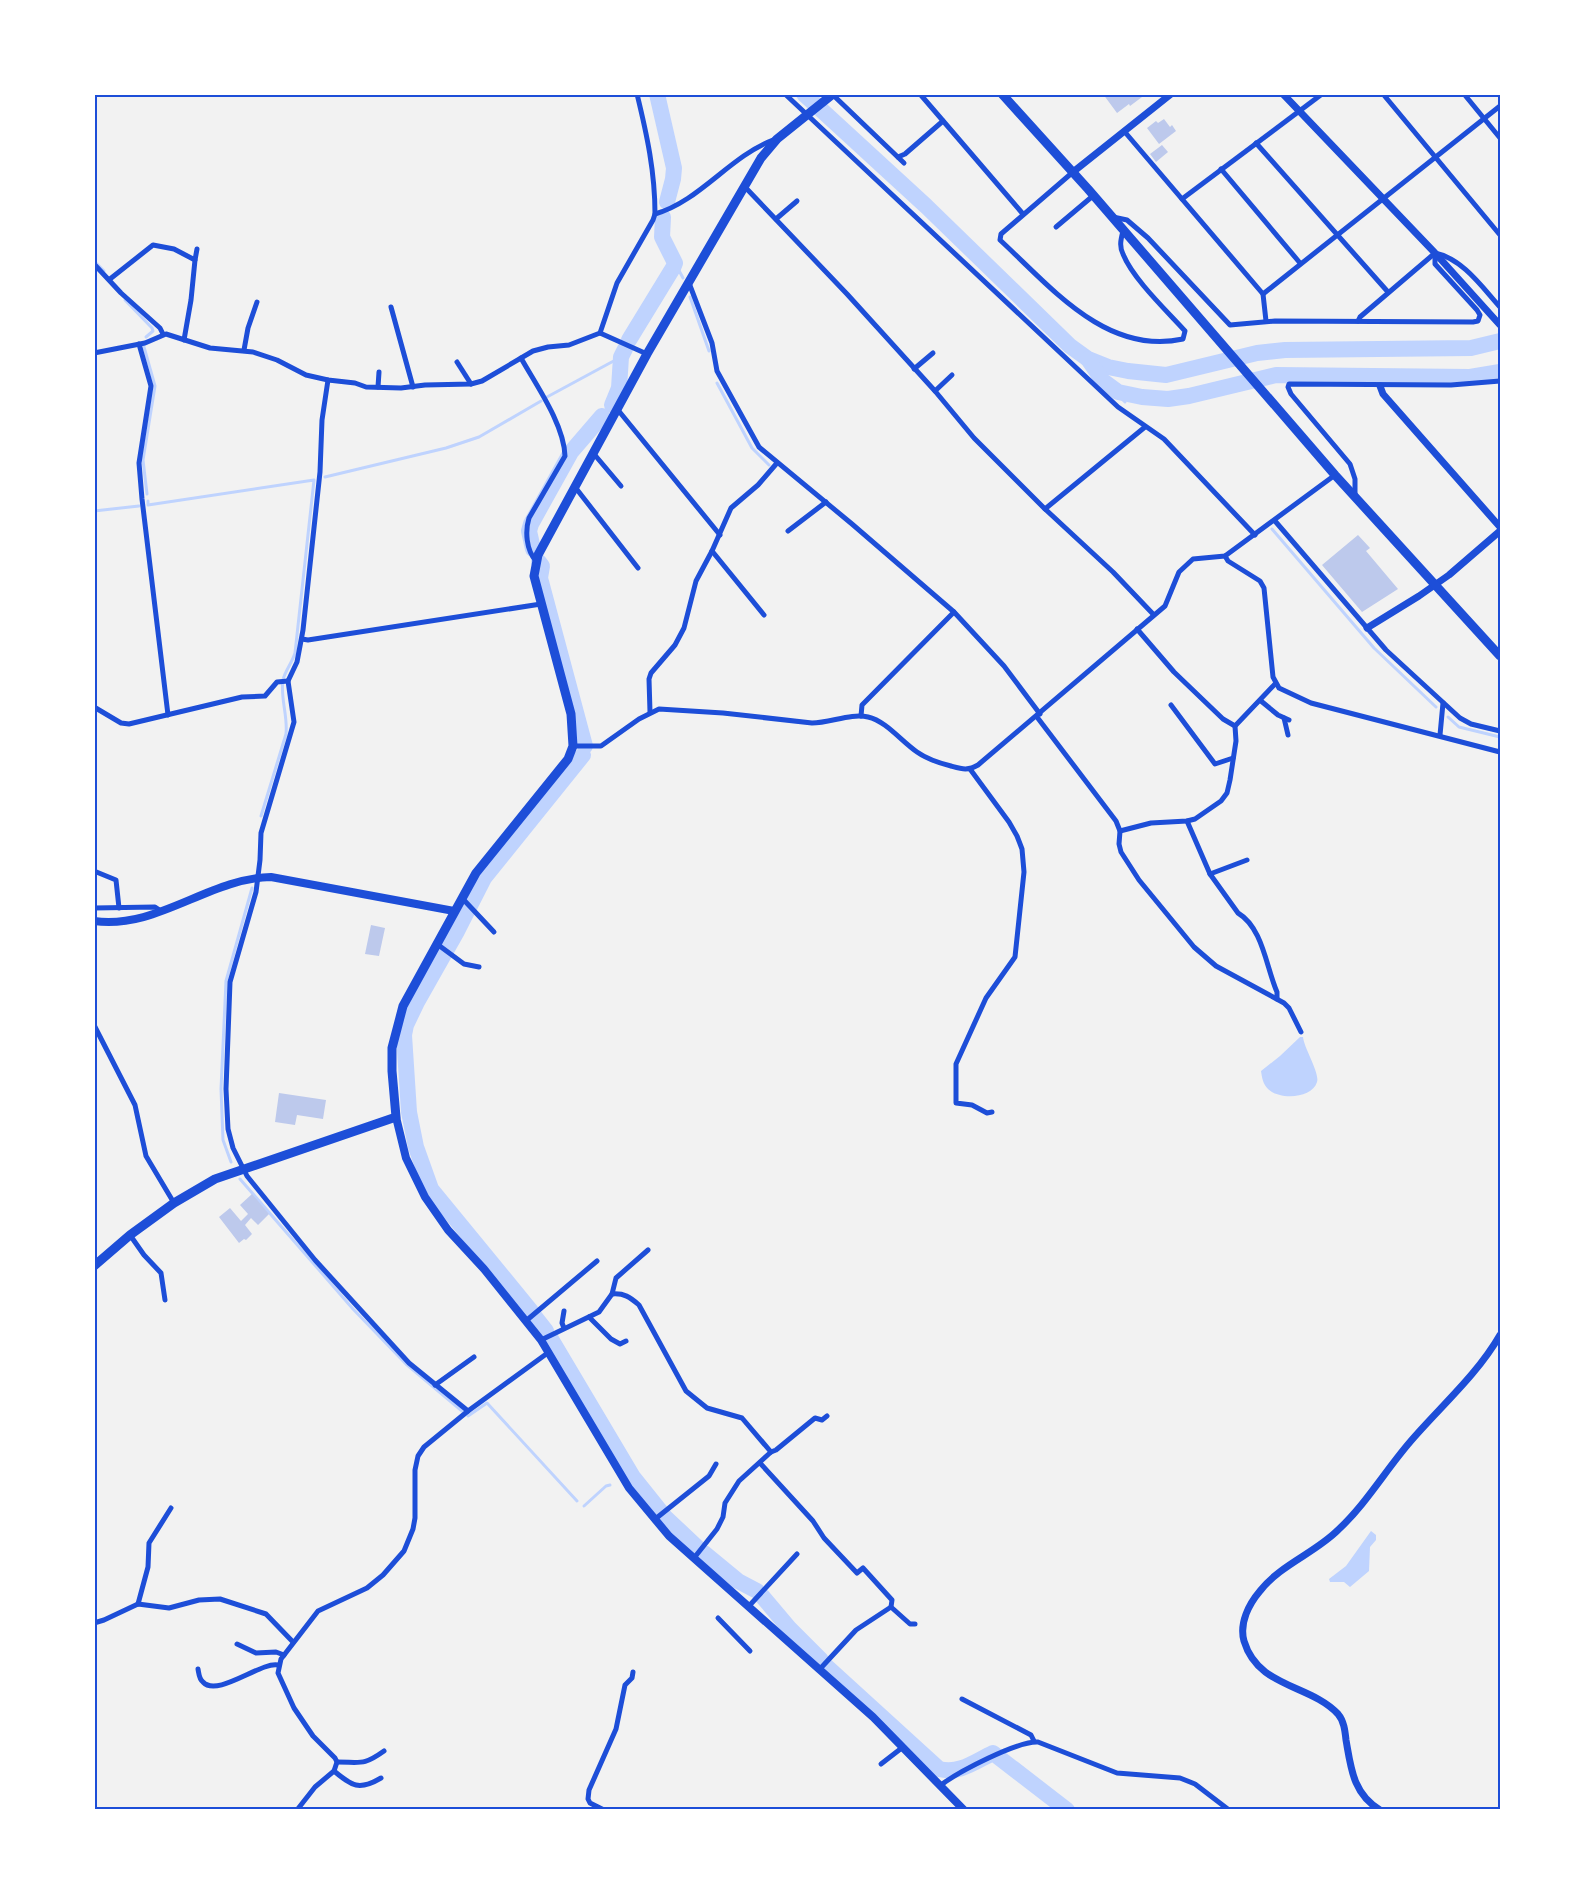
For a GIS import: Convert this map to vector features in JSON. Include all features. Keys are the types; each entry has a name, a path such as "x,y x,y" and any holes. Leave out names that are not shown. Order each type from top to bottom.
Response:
{"main road":[{"path":"1002,94 1094,195 1335,475 1500,656"},
{"path":"832,95 777,139 761,158 647,354 536,561 534,576 571,714 573,746 568,759 476,873 467,903 454,911 403,1006 395,1031 392,1071 400,1141 409,1167 424,1197 448,1230 527,1320 549,1352 624,1479 694,1558 903,1747 964,1809"},
{"path":"94,921 121,923 134,921 234,883 259,877 288,879 454,911"},
{"path":"94,1266 130,1235 174,1203 215,1179 396,1117"}],"street":[{"path":"600,333 617,283 655,214 655,182 637,94"},
{"path":"785,94 1118,407 1164,439 1255,535"},
{"path":"920,94 1023,214"},
{"path":"1283,94 1436,253 1500,325"},
{"path":"1182,199 1322,94"},
{"path":"1383,94 1500,235"},
{"path":"1464,94 1500,138"},
{"path":"832,95 904,163"},
{"path":"1123,231 1120,242 1122,254 1134,273 1185,332 1183,339 1160,341 1140,339 1097,324 1076,311 1000,240 1001,234 1023,214 1166,96"},
{"path":"1263,294 1500,106"},
{"path":"898,157 905,154 943,121"},
{"path":"1124,131 1263,294 1266,321"},
{"path":"655,214 694,195 747,155 777,139"},
{"path":"1256,143 1388,292"},
{"path":"1221,169 1300,263"},
{"path":"745,187 847,294 935,391 974,438 1045,509 1113,572 1153,614"},
{"path":"1056,227 1094,195"},
{"path":"776,219 797,201"},
{"path":"1111,216 1127,220 1148,238 1230,325 1266,321 1473,322 1480,319 1477,310 1435,264 1436,253"},
{"path":"110,279 153,244 174,249 195,260"},
{"path":"184,340 196,249"},
{"path":"1358,321 1388,292 1436,253"},
{"path":"1436,253 1459,264 1500,307"},
{"path":"94,264 121,293 160,328 163,334"},
{"path":"689,283 712,343 717,370 759,447 954,612 1004,666 1111,814 1120,831 1121,852 1139,880 1194,947 1216,966 1277,999 1289,1008 1301,1032"},
{"path":"244,350 248,328 257,302"},
{"path":"392,307 413,387"},
{"path":"94,354 139,344 163,334 210,348 244,350 277,360 306,375 328,380 378,387 413,387 471,384 482,381 541,349 569,345 600,333 647,354"},
{"path":"139,344 151,386 139,463 141,490 168,715"},
{"path":"914,369 933,353"},
{"path":"521,358 555,421 565,449 565,456 529,518 526,528 531,556 536,561"},
{"path":"457,362 471,384"},
{"path":"378,387 379,372"},
{"path":"935,391 952,375"},
{"path":"94,707 121,723 129,724 242,697 265,696 277,682 285,680 297,662 302,639 320,472 322,420 328,380"},
{"path":"1356,497 1355,479 1350,464 1291,394 1289,384 1477,385 1500,381"},
{"path":"1380,386 1383,394 1500,526"},
{"path":"618,410 720,535"},
{"path":"1045,509 1145,427"},
{"path":"594,454 621,486"},
{"path":"650,712 649,679 675,645 684,628 696,581 731,508 758,485 777,463"},
{"path":"970,770 1165,606 1179,572 1192,559 1225,556 1335,475"},
{"path":"575,487 638,568"},
{"path":"788,531 826,502"},
{"path":"1275,521 1386,650 1460,718 1471,724 1500,731"},
{"path":"1367,628 1435,585 1500,531"},
{"path":"712,551 764,615"},
{"path":"1225,556 1228,561 1260,581 1264,588 1275,684 1287,693 1311,704 1500,752"},
{"path":"302,639 541,604"},
{"path":"861,716 862,705 954,612"},
{"path":"1137,629 1174,672 1223,719 1235,726"},
{"path":"285,680 294,722 261,833 259,877 232,968 228,1004 226,1110 233,1149 242,1168 300,1241 357,1307 409,1363 468,1411"},
{"path":"1120,831 1151,823 1195,819 1221,801 1227,793 1236,741 1235,726 1275,684"},
{"path":"1260,701 1286,719 1288,735"},
{"path":"1440,735 1443,703"},
{"path":"1171,705 1215,764 1233,758"},
{"path":"573,746 601,746 650,712 669,709 812,723 825,723 861,716 871,717 917,752 935,762 970,770 1009,822 1017,836 1024,861 1015,957 986,998 955,1068 956,1103 972,1105 987,1113 992,1112"},
{"path":"1187,821 1210,874 1257,936 1277,992 1277,999"},
{"path":"1210,874 1247,860"},
{"path":"94,871 116,880 119,908"},
{"path":"467,903 494,932"},
{"path":"94,908 155,907 161,911"},
{"path":"436,944 464,964 479,967"},
{"path":"94,1025 135,1105 146,1156 174,1203"},
{"path":"130,1235 144,1255 162,1273 165,1300"},
{"path":"541,1340 599,1312 612,1294 616,1278 648,1250"},
{"path":"527,1320 597,1260"},
{"path":"612,1294 622,1293 639,1305 676,1376 696,1401 707,1408 742,1418 771,1452"},
{"path":"564,1311 562,1323 564,1328"},
{"path":"589,1317 611,1339 620,1344 626,1341"},
{"path":"1380,1809 1364,1798 1353,1779 1344,1728 1339,1716 1314,1697 1284,1685 1261,1669 1245,1641 1243,1627 1251,1602 1262,1588 1270,1579 1324,1542 1348,1520 1409,1443 1486,1358 1500,1335"},
{"path":"297,1809 315,1787 334,1771 337,1762 313,1737 294,1708 280,1680 278,1665 318,1611 367,1588 383,1575 404,1551 410,1539 415,1518 414,1470 418,1456 430,1441 549,1352"},
{"path":"435,1384 474,1357"},
{"path":"694,1558 717,1529 723,1518 726,1503 739,1481 771,1452 815,1418 822,1420 827,1416"},
{"path":"760,1463 857,1573 863,1568 892,1600 891,1606 856,1630 819,1670"},
{"path":"659,1516 709,1476 716,1464"},
{"path":"138,1604 148,1567 149,1543 171,1508"},
{"path":"749,1606 797,1554"},
{"path":"94,1623 138,1604 169,1608 199,1600 220,1599 266,1614 293,1642"},
{"path":"891,1606 910,1624 915,1624"},
{"path":"718,1618 750,1651"},
{"path":"237,1644 256,1653 276,1652 284,1655"},
{"path":"198,1669 201,1680 205,1685 211,1686 241,1678 272,1663 278,1665"},
{"path":"604,1809 590,1803 589,1790 616,1729 625,1685 632,1678 633,1672"},
{"path":"962,1700 1031,1735 1034,1741"},
{"path":"1021,1730 1024,1744"},
{"path":"941,1785 1000,1754 1034,1741 1122,1774 1180,1778 1195,1784 1229,1809"},
{"path":"881,1764 903,1747"},
{"path":"337,1762 359,1764 369,1762 384,1751"},
{"path":"334,1771 359,1787 370,1785 381,1778"}],"water":[{"path":"1300,1037 1303,1037 1317,1082 1314,1088 1302,1095 1287,1096 1273,1093 1265,1085 1261,1071"},
{"path":"1371,1531 1376,1535 1376,1540 1370,1547 1369,1571 1350,1587 1344,1582 1330,1582 1329,1579 1346,1566"}],"building":[{"path":"1103,94 1146,94 1117,113"},
{"path":"1164,119 1176,131 1159,144 1147,128 1156,121 1158,123"},
{"path":"1162,145 1168,152 1156,162 1150,154"},
{"path":"1358,535 1370,548 1366,551 1398,589 1362,612 1322,565"},
{"path":"371,925 385,928 379,956 365,954"},
{"path":"279,1093 326,1100 323,1119 297,1115 295,1125 275,1122"},
{"path":"252,1194 269,1214 258,1225 251,1218 245,1225 252,1234 239,1243 219,1217 230,1208 241,1221 248,1214 240,1205"}],"waterway":[{"path":"657,94 674,168 667,202"},
{"path":"804,94 926,206 1070,346 1088,359 1108,367 1166,375 1257,353 1285,350 1471,348 1500,341"},
{"path":"629,340 675,263 662,237 663,217"},
{"path":"94,261 104,271"},
{"path":"675,263 683,278"},
{"path":"690,297 709,351"},
{"path":"125,300 152,328 153,331 146,337"},
{"path":"144,347 155,386 143,460 147,494"},
{"path":"612,405 619,388 621,357 625,349"},
{"path":"547,397 621,357"},
{"path":"1088,359 1103,381 1118,392 1168,399 1276,375 1470,377 1500,372"},
{"path":"717,383 752,448 769,465"},
{"path":"1110,387 1125,402"},
{"path":"325,477 446,448 479,437 541,401"},
{"path":"533,549 529,531 531,524 571,452 602,416"},
{"path":"148,501 148,505 314,480 295,653 283,680 286,734 261,816"},
{"path":"94,511 139,506"},
{"path":"1272,529 1374,648 1436,707"},
{"path":"539,562 542,566 540,578 585,746"},
{"path":"1448,717 1459,727 1500,737"},
{"path":"531,1311 431,1189 416,1147 409,1112 404,1035 406,1025 417,1002 484,878 583,755"},
{"path":"231,1162 223,1140 221,1089 226,981 252,888"},
{"path":"240,1179 353,1309 406,1364 462,1411"},
{"path":"535,1317 546,1331"},
{"path":"551,1339 633,1477 665,1517 698,1548"},
{"path":"468,1416 487,1403 577,1501"},
{"path":"584,1506 610,1485"},
{"path":"704,1553 738,1581 757,1591"},
{"path":"762,1596 789,1628 821,1660"},
{"path":"827,1667 939,1769 960,1769 993,1753 1067,1810"}]}
